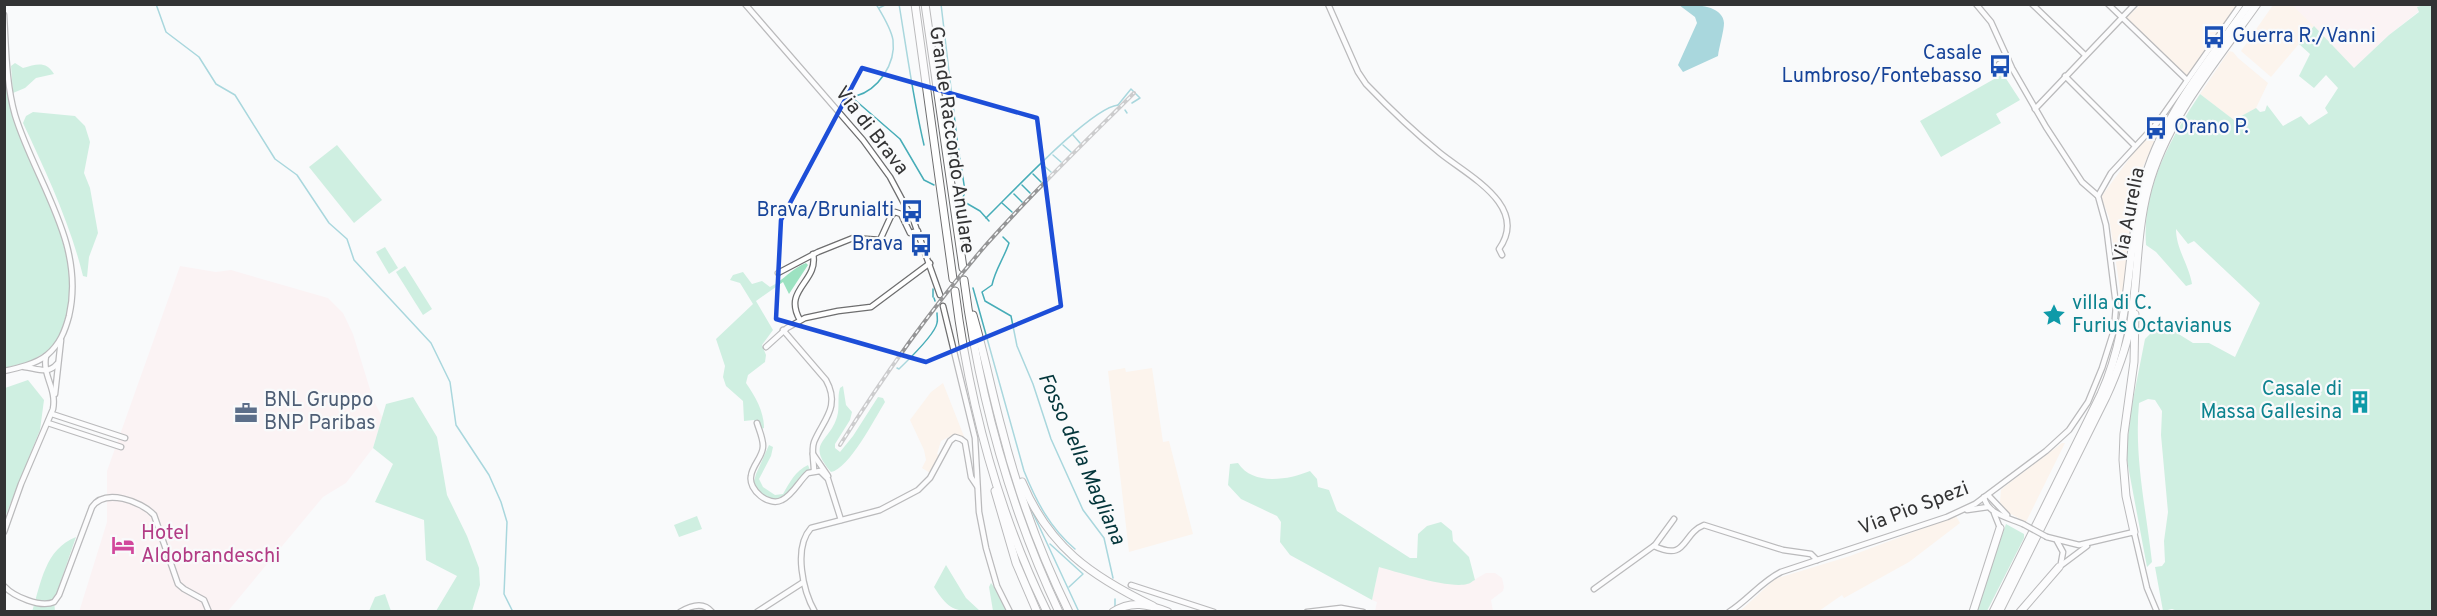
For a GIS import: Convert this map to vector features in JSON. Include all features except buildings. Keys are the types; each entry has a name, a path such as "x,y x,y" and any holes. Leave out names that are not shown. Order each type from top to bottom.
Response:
{"highway":[{"name":"Grande Raccordo Anulare","path":"915,4 953,279"},
{"name":"Grande Raccordo Anulare","path":"925,4 963,268"},
{"name":"Via Aurelia","path":"1993,612 2115,361 2124,322 2142,189 2157,146 2178,105 2250,4"},
{"name":"Via Aurelia","path":"1999,612 2114,380 2130,328 2148,191 2155,165 2182,110 2257,4"},
{"path":"2238,32 2263,4"},
{"path":"1059,612 1034,557 1003,467 983,390 965,283 986,357 1007,448 1034,529 1069,612"},
{"path":"2134,290 2134,354 2123,453 2124,477 2134,532"},
{"path":"955,291 973,394 990,459 1021,551 1047,612"},
{"path":"1007,448 1013,457 1028,496 1059,544 1099,578 1167,612"},
{"path":"990,459 992,478 1004,524 1035,612"},
{"path":"1973,612 2000,528"},
{"path":"2020,612 2059,567"},
{"path":"1113,612 1120,607 1134,604 1153,606"}],"street":[{"name":"Via di Brava","path":"745,4 872,153 899,191 918,231 940,295"},
{"path":"1328,4 1358,72 1366,84 1441,153 1478,179 1497,201 1508,229 1508,236 1499,249 1502,255"},
{"path":"1976,4 1991,22 2035,109 2082,182 2098,196 2111,173 2158,122 2241,4"},
{"path":"2032,4 2085,55"},
{"path":"2108,4 2187,80"},
{"path":"2035,109 2135,4"},
{"path":"4,15 15,112 59,220 68,249 73,293 68,322 61,340 52,414 21,484 4,532"},
{"path":"1999,64 2008,59"},
{"path":"2065,76 2135,146"},
{"name":"Via Pio Spezi","path":"1729,612 1771,577 1964,510 2055,443 2078,418 2098,381 2113,334 2116,310 2106,223 2098,196"},
{"path":"778,273 855,237 880,240 891,216 896,212 901,214 910,233 918,231"},
{"path":"800,320 795,309 795,299 814,269 813,255"},
{"path":"766,347 783,330 800,320 830,312 869,308 930,263"},
{"path":"943,306 975,438 978,456 979,512 986,548 997,586 1010,612"},
{"path":"783,330 823,376 829,388 830,414 814,442 814,471"},
{"path":"4,371 46,356 61,340"},
{"path":"46,356 53,358 57,364"},
{"path":"46,356 44,371 54,396"},
{"path":"20,367 44,371 52,369 57,364"},
{"path":"52,414 124,438"},
{"path":"48,423 121,447"},
{"path":"757,423 763,447 750,478 753,488 760,495 772,501 781,501 789,495 802,477 814,471 823,472 828,479"},
{"path":"815,612 802,580 803,544 808,531 816,526 880,510 921,487 930,478 949,443 955,437 965,442 971,477 977,486"},
{"path":"813,454 827,472 841,520"},
{"path":"1996,502 1999,486"},
{"path":"4,586 12,593 41,604 54,602 59,595 92,507 99,499 112,496 146,508 154,515 178,584 204,600 209,612"},
{"path":"1986,496 1996,502 2000,510 2012,519"},
{"path":"1986,496 2000,528"},
{"path":"1964,510 1990,509 2047,537 2076,546 2134,532 2147,588 2157,612"},
{"path":"1594,589 1654,546 1674,519"},
{"path":"2000,528 2004,521 2012,519"},
{"path":"1654,546 1669,551 1678,550 1702,525 1783,550 1813,555 1817,560"},
{"path":"2057,541 2064,554 2059,567"},
{"path":"2059,567 2092,543"},
{"path":"757,612 802,580"},
{"path":"1131,585 1214,612"},
{"path":"680,612 699,605 707,606 712,612"},
{"path":"1307,612 1341,608 1362,612"}],"highlighted area":[{"path":"862,68 1037,118 1061,306 926,362 776,319 781,220"}],"shaded area":[{"path":"2140,5 2241,5 2187,76 2126,18"},
{"path":"2273,5 2292,5 2314,26 2271,77 2241,51"},
{"path":"2292,5 2424,5 2417,7 2419,11 2354,68"},
{"path":"2229,51 2268,83 2256,108 2234,120 2200,94"},
{"path":"2163,123 2143,167 2122,302 2109,217 2101,197 2135,151"},
{"path":"180,266 216,272 231,270 328,298 343,313 353,334 373,399 382,417 373,448 346,483 323,497 228,611 79,612 107,522 107,471"},
{"path":"1125,368 1126,372 1152,368 1163,442 1169,441 1193,534 1129,552 1108,371"},
{"path":"943,383 965,439 955,434 941,441 937,454 940,456 930,473 922,468 926,460 924,450 910,420 931,392"},
{"path":"2065,443 2026,522 2007,512 2000,502 2001,490"},
{"path":"1956,516 1960,523 1909,562 1844,598 1842,595 1819,611 1739,612 1775,579 1850,556"},
{"path":"1379,566 1426,580 1467,584 1486,573 1495,573 1502,578 1504,587 1503,591 1491,600 1493,611 1375,611 1377,602 1372,600"}],"green space":[{"path":"2432,5 2432,611 2180,612 2172,609 2163,611 2155,567 2162,566 2165,562 2164,541 2168,512 2161,435 2162,411 2155,400 2148,399 2139,403 2138,423 2141,483 2152,562 2147,567 2126,455 2131,410 2145,339 2161,323 2193,343 2209,343 2235,357 2260,303 2194,241 2188,244 2176,229 2178,243 2192,284 2186,286 2156,252 2146,245 2149,204 2160,165 2178,129 2200,94 2234,120 2256,108 2260,112 2265,111 2267,105 2283,126 2301,116 2309,125 2328,113 2325,108 2338,88 2326,75 2314,88 2299,76 2310,54 2299,44 2314,26 2354,68 2389,35 2419,12 2417,7"},
{"path":"4,48 12,113 59,229 67,258 72,296 58,341 49,350 31,361 5,368"},
{"path":"15,63 23,68 44,65 54,74 36,78 25,88 13,93 11,66"},
{"path":"2003,74 2020,100 1996,114 2001,123 1941,157 1920,121"},
{"path":"33,112 75,116 85,126 90,142 84,173 90,188 98,233 89,257 87,277 83,276 64,217 23,123 26,116"},
{"path":"337,145 382,200 354,223 309,167"},
{"path":"385,247 398,268 389,274 376,252"},
{"path":"806,263 808,265 789,294 783,282 756,301 773,330 762,345 766,355 765,362 748,375 746,383 761,410 764,428 761,429 754,420 744,421 743,401 726,386 723,377 725,366 716,339 753,304 740,283 730,280 733,275 743,272 752,284 762,281 770,287"},
{"path":"405,266 432,309 423,315 396,272"},
{"path":"28,380 44,400 40,430 5,517 5,388"},
{"path":"843,386 846,405 852,412 850,420 835,444 835,448 840,452 878,397 883,398 885,402 853,453 838,469 831,472 820,454 820,448 837,417 839,391"},
{"path":"413,397 437,437 447,495 467,536 479,568 480,585 472,611 436,611 457,576 426,560 424,520 375,502 393,464 373,448 386,404"},
{"path":"769,445 773,447 771,456 759,479 763,487 775,495 783,494 793,477 803,467 808,465 810,470 784,496 771,500 753,485"},
{"path":"1238,463 1252,475 1271,479 1292,477 1310,471 1317,479 1318,487 1329,490 1337,511 1410,558 1417,558 1418,534 1427,526 1441,522 1452,531 1453,541 1469,557 1475,580 1468,584 1449,584 1379,567 1372,600 1290,555 1280,542 1281,522 1277,516 1241,499 1228,485 1230,464"},
{"path":"697,516 702,529 679,537 674,525"},
{"path":"2006,524 2024,534 2024,538 1987,611 1975,612"},
{"path":"76,537 54,601 55,611 32,612 51,558 66,542"},
{"path":"946,565 966,598 980,611 953,608 939,594 934,587"},
{"path":"991,583 1000,595 1007,611 993,611 989,587"},
{"path":"385,594 391,611 369,611 375,597"}],"water":[{"path":"1679,5 1698,5 1712,9 1718,12 1724,23 1718,56 1683,72 1678,65 1697,23 1695,17"}],"waterway":[{"path":"156,4 166,32 199,57 216,84 235,95 275,159 297,175 329,223 347,239 354,260 431,343 450,382 456,425 489,475 501,502 507,522 504,594 513,612"},
{"name":"Fosso della Magliana","path":"876,4 892,35 892,58 878,82 856,96 855,100 900,139 924,180 934,185"},
{"path":"879,8 887,4"},
{"path":"899,4 924,145"},
{"path":"941,4 965,191 962,201"},
{"path":"1118,105 1131,89 1140,98 1132,103"},
{"path":"986,218 1070,136 1105,110 1118,105"},
{"path":"1073,135 1080,143"},
{"path":"1063,145 1071,152"},
{"path":"1053,155 1061,162"},
{"path":"1043,165 1051,172"},
{"path":"1033,174 1041,182"},
{"path":"1022,185 1030,193"},
{"path":"1014,194 1022,202"},
{"name":"Fosso della Magliana","path":"961,200 980,211 989,221"},
{"path":"1002,203 1012,212"},
{"name":"Fosso della Magliana","path":"1003,237 1009,243 992,285 982,292 985,301 1011,316 1017,346 1033,384 1051,439 1083,510 1104,538 1113,578"},
{"path":"973,288 1024,471 1045,513 1058,532 1075,549"},
{"path":"933,289 933,297"},
{"path":"897,368 899,369 931,334 937,323 937,313"},
{"path":"1032,511 1079,612"},
{"path":"1050,544 1083,574 1069,587"},
{"name":"Fosso della Magliana","path":"1115,599 1115,608"}],"railway":[{"path":"840,445 909,343 985,246 1058,168 1134,93"}],"place":[{"name":"Guerra R./Vanni","path":"2214,37"},
{"name":"Casale Lumbroso/Fontebasso","path":"2000,66"},
{"name":"Orano P.","path":"2156,128"},
{"name":"Brava/Brunialti","path":"912,211"},
{"name":"Brava","path":"921,245"},
{"name":"villa di C. Furius Octavianus","path":"2054,315"},
{"name":"Casale di Massa Gallesina","path":"2360,402"},
{"name":"BNL Gruppo BNP Paribas","path":"246,413"},
{"name":"Hotel Aldobrandeschi","path":"123,545"}]}
